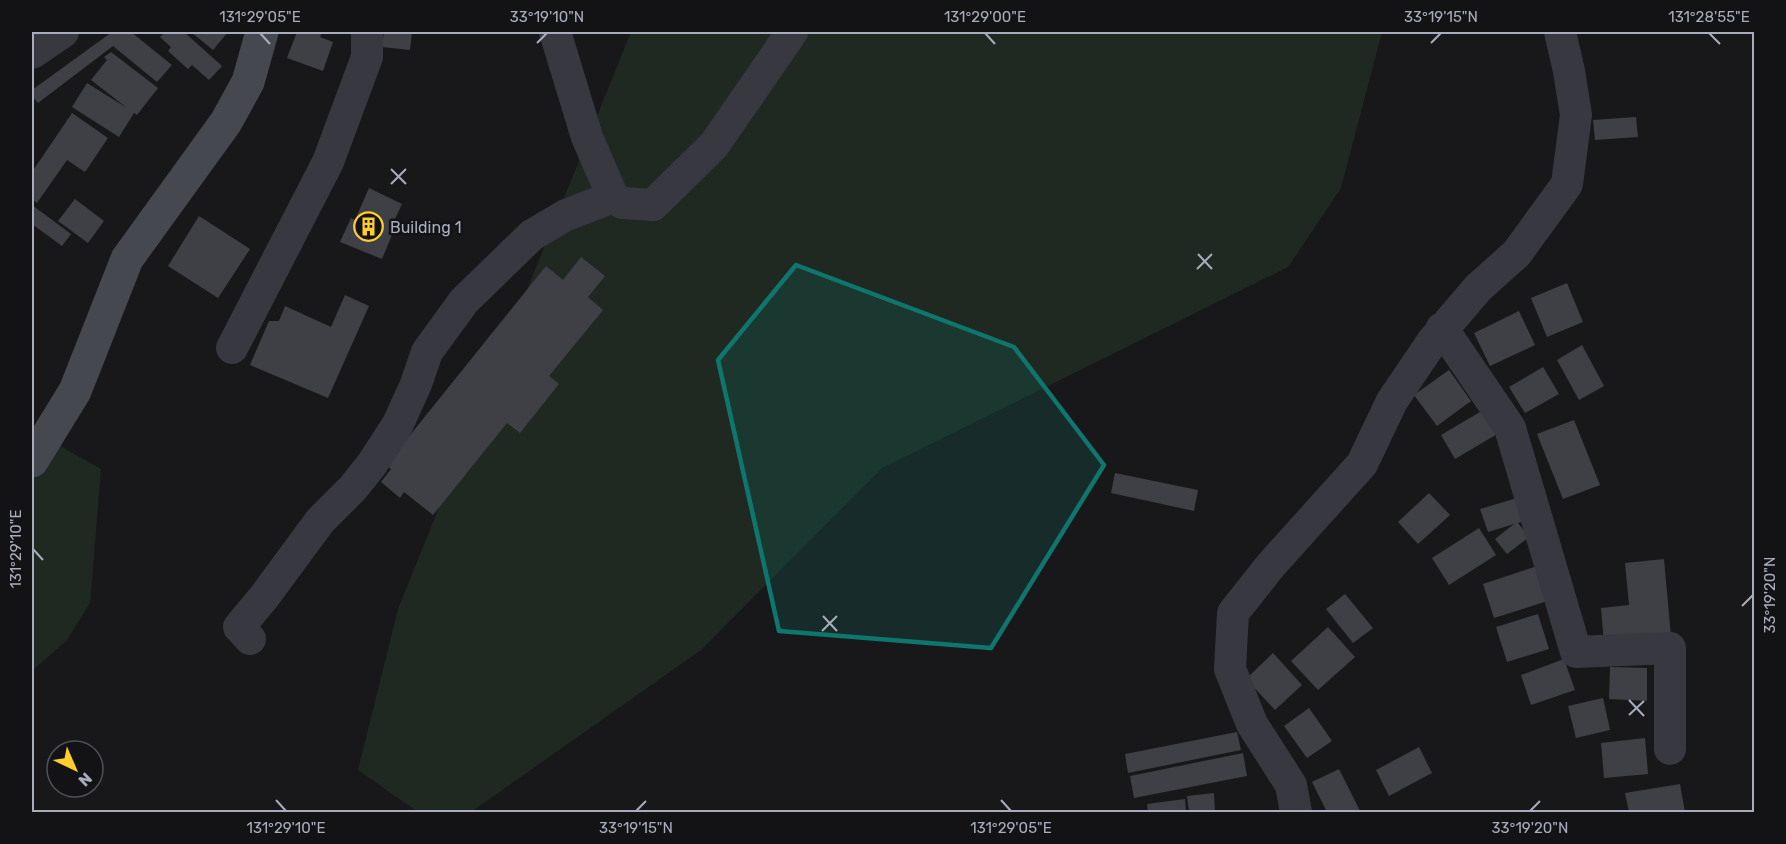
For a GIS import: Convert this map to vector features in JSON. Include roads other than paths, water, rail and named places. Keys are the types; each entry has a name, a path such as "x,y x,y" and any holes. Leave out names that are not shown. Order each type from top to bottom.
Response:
{"street":[{"path":"32,53 63,32"},
{"path":"32,461 75,391 127,259 226,122 248,82 262,32"},
{"path":"232,348 328,162 367,57 367,32"},
{"path":"555,32 587,137 613,197 622,203 653,205 714,145 792,32"},
{"path":"1296,813 1291,786 1252,724 1230,669 1233,614 1271,565 1362,464 1392,402 1442,328 1478,288 1517,253 1567,184 1576,115 1560,32"},
{"path":"250,639 239,627 320,521 353,488 372,464 398,424 427,352 464,301 532,235 566,215 613,197"},
{"path":"1442,328 1510,428 1576,651 1670,648 1670,749"}],"place":[{"name":"Building 1","path":"369,227"}]}
